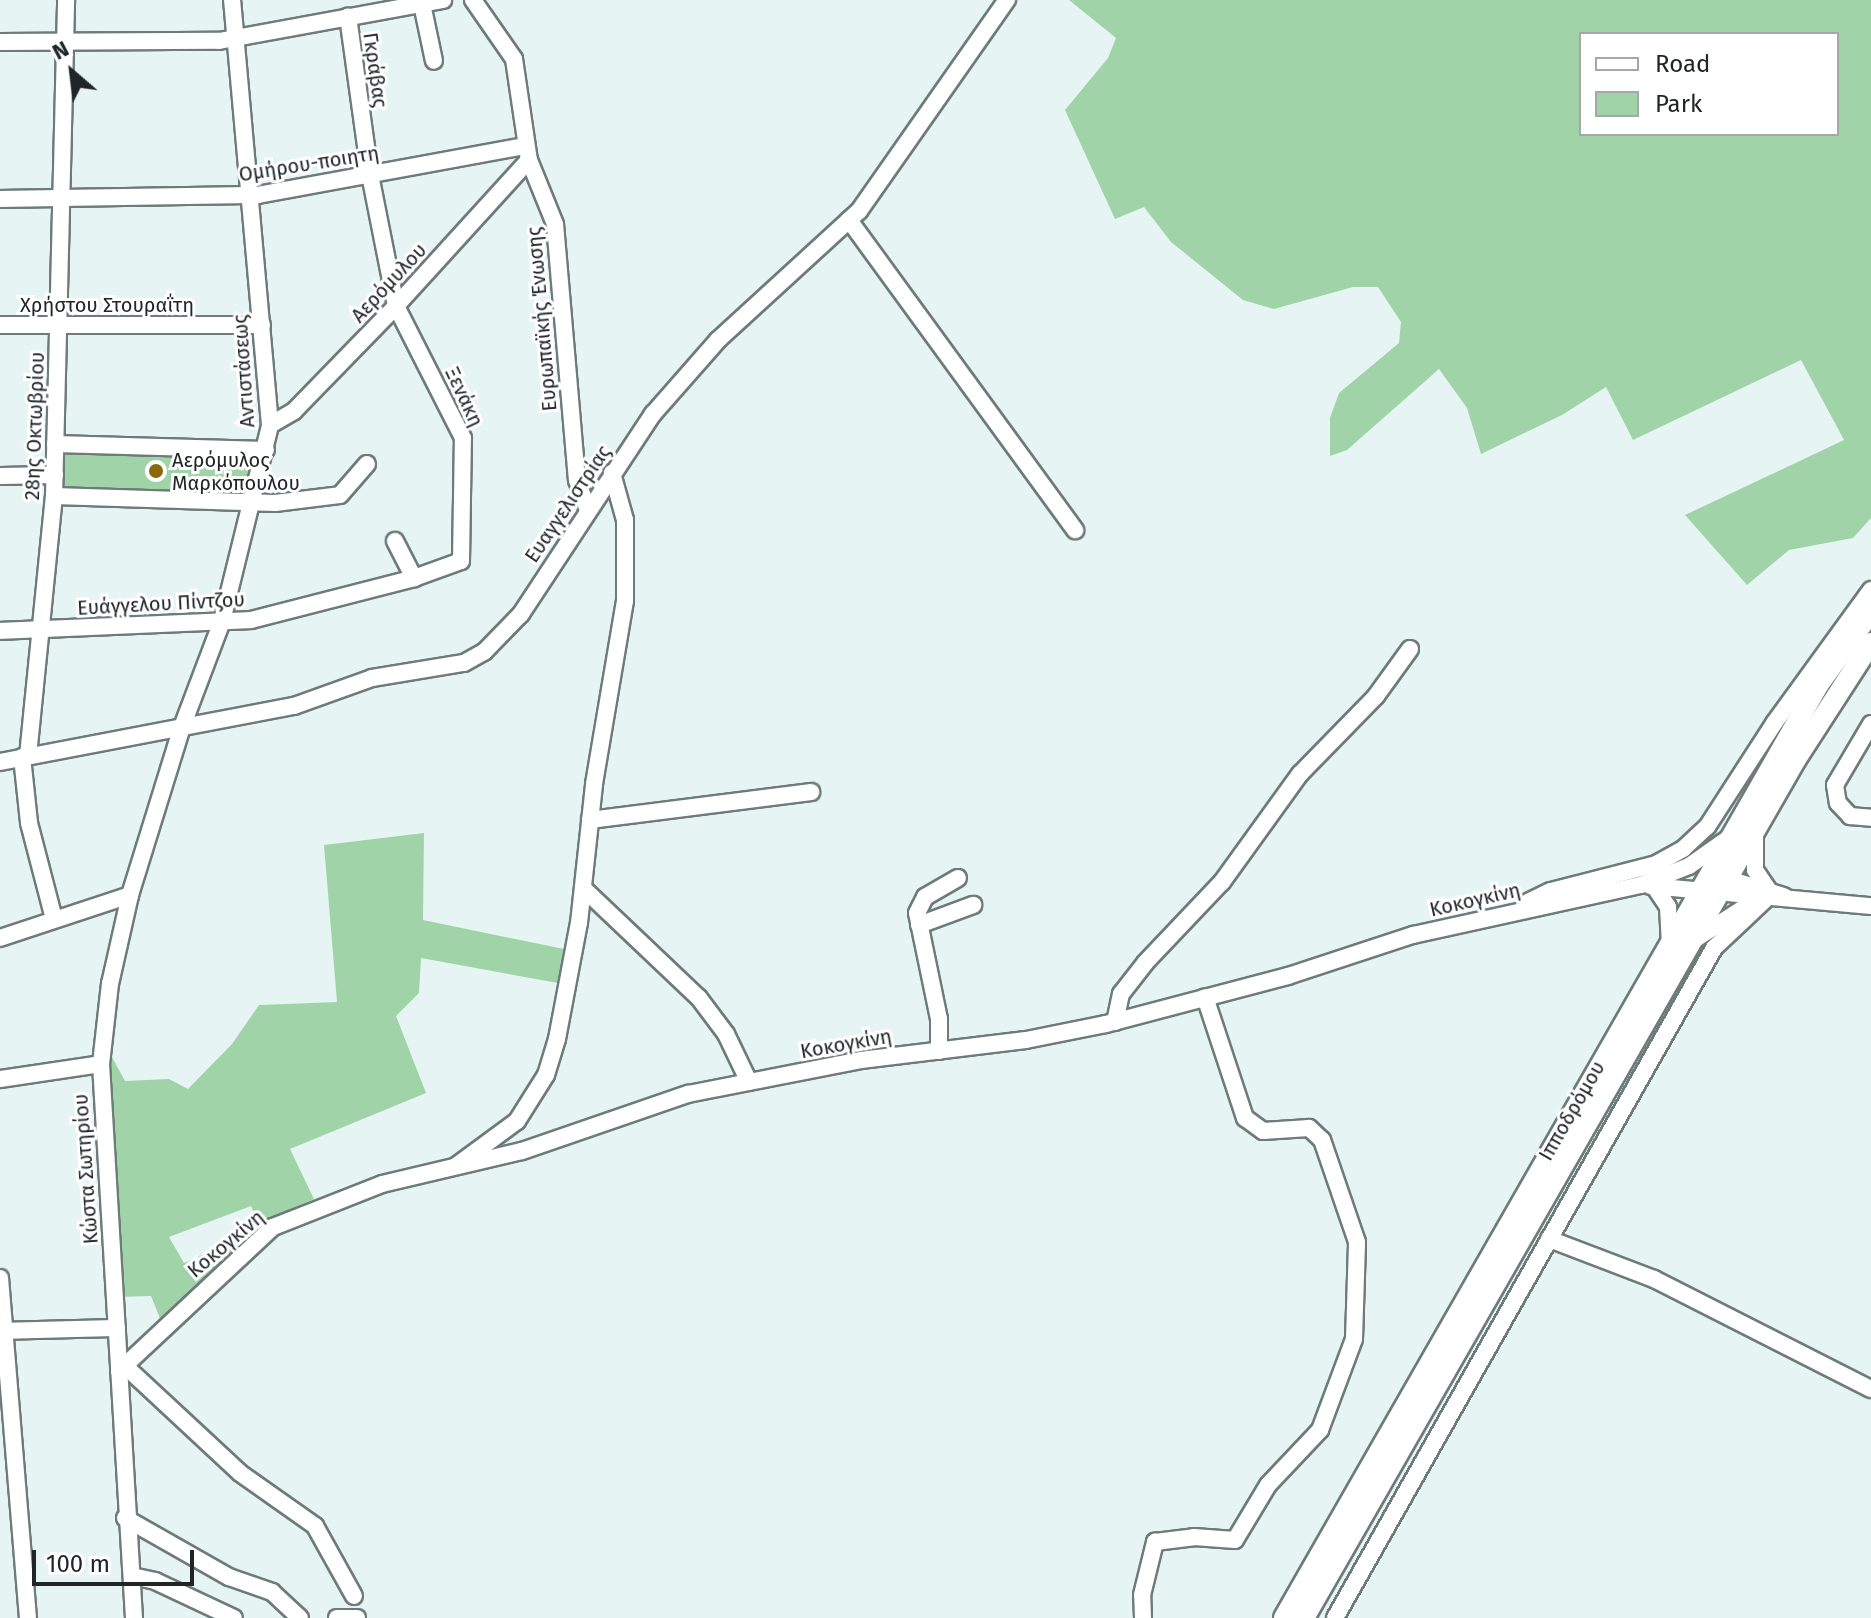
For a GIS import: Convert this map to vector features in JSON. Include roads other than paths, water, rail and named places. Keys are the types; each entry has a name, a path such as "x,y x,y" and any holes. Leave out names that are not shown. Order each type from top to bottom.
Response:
{"main road":[{"name":"Ιπποδρόμου","path":"1284,1618 1670,944 1716,884 1747,830 1819,684 1871,612"},
{"name":"Ιπποδρόμου","path":"1747,830 1871,643"},
{"name":"Ιπποδρόμου","path":"1304,1618 1695,940 1716,884"}],"street":[{"name":"28ης Οκτωβρίου","path":"54,919 29,823 25,756 54,496 66,0"},
{"name":"Αντιστάσεως","path":"182,727 222,621 270,425 232,0"},
{"path":"0,42 236,37 443,0"},
{"name":"Ευρωπαϊκής Ένωσης","path":"473,0 514,59 528,153 555,224 577,480 587,508"},
{"name":"Ευαγγελιστρίας","path":"0,762 294,706 372,678 464,663 515,623 587,508 653,414 718,340 849,220 1007,0"},
{"path":"422,4 434,61"},
{"name":"Γκράβας","path":"348,17 370,175 396,306"},
{"name":"Ομήρου-ποιητη","path":"0,199 250,196 370,175 528,153"},
{"name":"Αερόμυλου","path":"270,425 294,411 396,306 528,153"},
{"path":"849,220 1075,530"},
{"name":"Ξενάκη","path":"396,306 463,438 461,561"},
{"name":"Χρήστου Στουραΐτη","path":"0,325 262,325"},
{"path":"55,444 266,450"},
{"path":"54,496 253,503 340,495 367,464"},
{"path":"455,1168 517,1121 546,1075 584,889 590,820 625,601 625,520 612,473"},
{"path":"0,476 55,475"},
{"path":"395,541 414,578"},
{"name":"Ευάγγελου Πίντζου","path":"0,631 251,620 414,578 461,561"},
{"path":"1505,914 1551,891 1656,864 1683,849 1707,827 1775,722 1871,590"},
{"path":"1115,1022 1121,994 1145,963 1222,882 1300,774 1376,696 1410,649"},
{"path":"1871,724 1835,785 1838,803 1850,816 1871,818"},
{"name":"Κώστα Σωτηρίου","path":"134,1618 125,1518 122,1368 101,1064 110,984 130,895 182,727"},
{"path":"590,820 811,792"},
{"path":"1647,885 1707,855 1747,830 1755,870 1767,895"},
{"path":"1670,875 1796,900 1871,906"},
{"path":"939,1051 939,1019 919,925 919,905 958,878"},
{"path":"1647,885 1716,884"},
{"path":"1647,885 1668,907 1670,944"},
{"name":"Κοκογκίνη","path":"122,1368 273,1227 382,1184 522,1151 641,1107 749,1082 1053,1036 1205,997 1413,935 1647,885"},
{"path":"584,889 699,998 726,1034 749,1082"},
{"path":"0,939 130,895"},
{"path":"1695,940 1727,915 1767,895"},
{"path":"1335,1618 1714,948 1767,895"},
{"path":"919,925 973,905"},
{"path":"1143,1618 1142,1595 1155,1542 1194,1537 1235,1540 1268,1485 1320,1430 1354,1339 1357,1242 1322,1140 1309,1128 1263,1131 1245,1118 1205,997"},
{"path":"0,1079 101,1064"},
{"path":"1549,1239 1654,1279 1871,1389"},
{"path":"0,1278 7,1485 28,1618"},
{"path":"1,1331 117,1328"},
{"path":"122,1368 229,1464 315,1526 354,1596"},
{"path":"125,1518 229,1577 272,1592 300,1618"},
{"path":"132,1576 155,1581 234,1618"},
{"path":"337,1618 357,1618"}],"place":[{"name":"Αερόμυλος Μαρκόπουλου","path":"156,471"}]}
